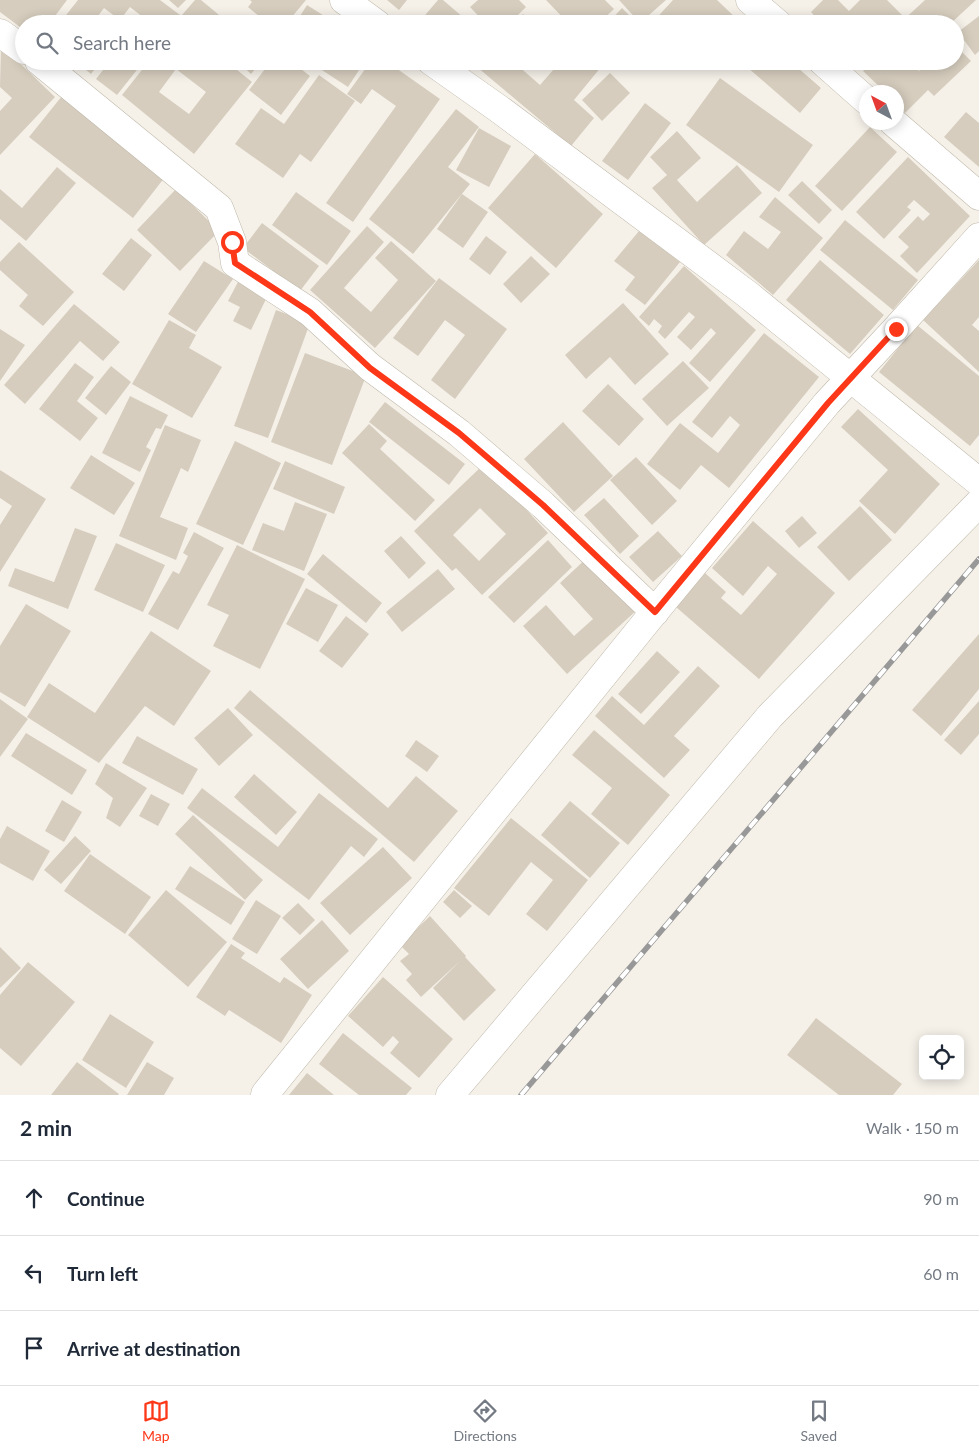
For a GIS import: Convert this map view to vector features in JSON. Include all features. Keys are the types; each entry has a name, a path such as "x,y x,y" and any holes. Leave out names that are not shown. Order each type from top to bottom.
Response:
{"street":[{"path":"344,0 365,15"},
{"path":"750,0 768,15"},
{"path":"0,33 15,44"},
{"path":"50,70 219,208 232,242 235,263 310,312 370,368 459,433 543,505 655,612"},
{"path":"444,70 747,294 979,482"},
{"path":"832,70 859,94"},
{"path":"902,130 979,196"},
{"path":"265,1094 655,612 828,403 979,237"},
{"path":"450,1095 770,716 979,503"}],"building":[{"path":"0,0 67,0 56,15 15,15 15,23 0,12"},
{"path":"78,0 160,0 180,15 140,15 130,7 124,15 113,15 104,8 99,15 66,15"},
{"path":"169,0 186,0 178,8"},
{"path":"195,0 201,0 219,15 182,15"},
{"path":"250,0 306,0 294,15 258,15 248,7 252,2"},
{"path":"387,0 407,0 399,10"},
{"path":"438,0 443,0 460,15 425,15"},
{"path":"478,0 519,0 526,7 518,15 478,15 470,7"},
{"path":"546,0 605,0 614,9 608,15 560,15"},
{"path":"619,0 666,0 649,15 633,15"},
{"path":"673,0 717,0 733,15 659,15"},
{"path":"823,0 838,0 849,11 860,0 887,0 902,15 814,15 811,12"},
{"path":"925,0 976,0 960,15 909,15"},
{"path":"307,5 323,15 301,15"},
{"path":"622,8 629,15 615,15"},
{"path":"979,16 979,51 975,55 964,40 964,27"},
{"path":"1,45 15,58 15,70 27,70 55,97 0,155 0,111 12,98 0,87"},
{"path":"964,54 971,61 964,68"},
{"path":"86,70 94,70 91,74"},
{"path":"103,70 137,70 117,95 96,79"},
{"path":"142,70 175,70 159,92 189,114 206,92 177,70 237,70 252,82 194,154 122,95"},
{"path":"264,70 302,70 310,76 281,115 249,90"},
{"path":"322,70 359,70 348,87"},
{"path":"364,70 399,70 440,99 353,222 326,203 396,106 372,89 361,104 347,94"},
{"path":"481,70 523,70 540,85 553,70 599,70 574,100 594,118 571,146"},
{"path":"750,70 800,70 821,88 800,113"},
{"path":"864,70 961,70 934,96 928,90 905,113 904,85 878,85 863,71"},
{"path":"610,73 630,93 602,121 582,100"},
{"path":"319,75 355,101 311,162 300,154 283,178 235,144 261,108 284,124"},
{"path":"720,78 813,145 779,192 686,125"},
{"path":"62,96 165,177 133,218 29,137"},
{"path":"645,103 671,123 628,180 602,161"},
{"path":"456,109 479,127 448,167 470,184 413,254 369,219"},
{"path":"966,112 979,123 979,167 944,137"},
{"path":"479,128 511,146 489,187 456,170"},
{"path":"867,130 873,130 897,152 842,211 815,186"},
{"path":"677,131 701,158 677,180 697,202 737,165 762,193 704,245 652,188 667,175 650,157"},
{"path":"535,154 603,214 556,268 488,208"},
{"path":"908,157 970,216 917,273 900,256 909,247 898,237 918,216 923,221 930,214 914,200 907,207 911,210 884,239 856,212"},
{"path":"57,167 76,183 26,241 0,219 0,189 22,208"},
{"path":"802,181 832,210 819,224 788,195"},
{"path":"176,189 219,231 180,271 137,230"},
{"path":"296,192 351,231 327,265 272,225"},
{"path":"462,194 488,212 463,248 437,229"},
{"path":"775,197 823,238 773,295 726,255 744,231 768,249 781,232 759,217"},
{"path":"845,220 918,280 893,310 820,250"},
{"path":"262,223 319,266 300,291 243,248"},
{"path":"367,226 384,242 344,288 371,312 398,280 375,258 391,241 436,281 375,348 310,290"},
{"path":"639,231 680,262 645,305 625,290 635,277 614,261"},
{"path":"486,236 507,252 490,275 469,259"},
{"path":"131,238 152,255 124,291 102,274"},
{"path":"19,242 74,292 43,326 19,306 28,295 0,270 0,262"},
{"path":"531,256 550,274 521,303 503,284"},
{"path":"820,260 884,315 850,354 786,300"},
{"path":"979,260 979,317 972,325 979,331 979,372 923,320"},
{"path":"204,261 233,279 196,332 168,314"},
{"path":"684,266 756,330 710,382 689,363 716,333 711,328 691,350 677,337 695,317 689,312 665,339 658,332 662,326 654,319 649,326 639,317"},
{"path":"439,278 507,329 455,399 431,380 465,335 445,320 418,356 393,338"},
{"path":"239,280 268,295 251,330 233,321 240,307 228,301"},
{"path":"623,303 669,354 635,385 610,357 586,379 565,355"},
{"path":"74,304 120,342 103,361 80,341 25,404 4,385"},
{"path":"276,310 310,323 268,438 234,426"},
{"path":"169,320 196,335 189,348 222,367 192,418 132,384"},
{"path":"917,325 979,376 979,435 970,446 879,372"},
{"path":"0,329 25,345 0,381"},
{"path":"764,333 819,377 729,488 701,465 680,490 647,464 680,423 718,453 740,425 730,416 712,438 692,422"},
{"path":"305,353 366,376 332,465 271,442"},
{"path":"683,361 709,388 667,426 642,399"},
{"path":"75,363 94,377 77,401 98,418 80,441 39,409"},
{"path":"111,366 131,382 106,415 85,398"},
{"path":"608,384 644,419 619,446 582,411"},
{"path":"130,396 168,415 161,429 156,428 146,447 151,450 140,472 102,453"},
{"path":"385,402 465,464 449,485 369,422"},
{"path":"858,409 940,484 895,534 859,501 888,470 841,427"},
{"path":"563,422 613,476 574,512 524,459"},
{"path":"369,424 387,441 380,449 435,500 415,521 342,453"},
{"path":"165,425 201,440 188,472 181,468 160,517 188,528 176,560 119,536"},
{"path":"235,441 281,463 243,545 196,524"},
{"path":"91,455 135,483 114,515 70,488"},
{"path":"636,457 677,501 652,525 610,480"},
{"path":"285,461 345,487 334,514 273,489"},
{"path":"484,464 548,533 482,595 456,568 452,571 414,531","holes":["480,508 506,534 479,561 453,535"]},
{"path":"0,470 46,499 0,572 0,525 12,506 0,498"},
{"path":"604,498 639,536 620,554 584,515"},
{"path":"295,502 327,514 304,571 252,550 263,523 284,531"},
{"path":"860,506 892,540 849,581 817,547"},
{"path":"802,516 817,533 799,548 785,531"},
{"path":"753,521 835,593 759,679 676,607 705,573 726,592 721,598 741,615 777,574 768,566 743,596 712,568"},
{"path":"75,528 97,536 68,609 8,586 15,568 54,582"},
{"path":"658,531 682,556 653,582 629,557"},
{"path":"194,532 224,548 178,630 148,614 173,571 179,574 188,556 183,553"},
{"path":"401,536 426,563 409,579 384,551"},
{"path":"548,540 572,567 514,623 488,597"},
{"path":"116,543 165,565 143,612 94,590"},
{"path":"237,545 305,579 260,669 213,646 229,615 207,605"},
{"path":"323,554 382,603 366,623 307,574"},
{"path":"589,556 638,609 567,674 523,626 546,605 574,636 593,619 560,583"},
{"path":"438,569 455,589 402,632 386,612"},
{"path":"306,588 338,605 318,642 286,624"},
{"path":"26,604 71,631 25,707 0,692 0,646"},
{"path":"346,616 369,634 342,668 319,651"},
{"path":"151,631 211,671 174,726 145,706 99,763 27,717 49,683 95,713"},
{"path":"979,634 979,689 941,736 912,710"},
{"path":"657,651 680,672 641,714 618,694"},
{"path":"698,666 720,686 674,736 690,750 664,778 595,716 612,696 644,725"},
{"path":"250,690 388,808 416,776 458,811 414,862 234,708"},
{"path":"0,699 28,719 0,757"},
{"path":"979,701 979,734 961,755 944,740"},
{"path":"228,708 253,735 219,766 194,738"},
{"path":"594,730 670,795 628,845 591,814 612,788 572,755"},
{"path":"26,733 87,770 72,795 11,756"},
{"path":"137,736 198,769 183,795 122,763"},
{"path":"416,740 439,756 427,772 405,756"},
{"path":"106,763 147,788 120,827 106,818 113,798 95,784"},
{"path":"254,774 297,812 276,835 234,797"},
{"path":"202,788 278,847 319,793 378,839 364,857 351,846 309,900 187,808"},
{"path":"151,794 170,804 158,826 139,816"},
{"path":"62,800 82,812 64,842 45,831"},
{"path":"570,801 620,843 590,878 541,835"},
{"path":"193,815 263,880 245,900 175,834"},
{"path":"511,818 588,880 547,931 526,914 553,880 531,862 489,916 454,888"},
{"path":"7,826 50,851 33,881 0,863 0,839"},
{"path":"75,836 91,851 61,884 44,870"},
{"path":"383,847 412,878 350,935 320,903"},
{"path":"90,854 151,897 125,934 64,891"},
{"path":"190,866 245,902 231,925 175,889"},
{"path":"166,890 227,942 188,987 128,935"},
{"path":"454,890 472,906 460,918 443,902"},
{"path":"256,900 281,916 257,954 232,939"},
{"path":"298,903 315,920 300,935 282,918"},
{"path":"430,916 496,990 464,1021 433,988 460,961 421,997 406,980 412,974 400,961 409,954 400,945"},
{"path":"322,920 349,951 308,989 280,959"},
{"path":"231,944 245,953 241,958 280,983 284,977 312,995 281,1043 229,1010 225,1016 196,997"},
{"path":"0,947 21,968 0,988"},
{"path":"28,962 75,1002 21,1066 0,1048 0,995"},
{"path":"383,977 453,1039 419,1078 390,1053 399,1042 393,1036 383,1047 348,1016"},
{"path":"110,1014 154,1042 126,1088 82,1060"},
{"path":"816,1018 902,1084 893,1095 839,1095 787,1055"},
{"path":"343,1033 412,1088 406,1095 359,1095 319,1064"},
{"path":"77,1062 119,1094 51,1095"},
{"path":"147,1062 174,1078 164,1095 127,1095"},
{"path":"307,1073 334,1095 289,1095"}],"railway":[{"path":"521,1095 979,559"}],"route":[{"path":"232,242 235,263 310,312 370,368 459,433 543,505 655,612 828,403 896,329"}]}
